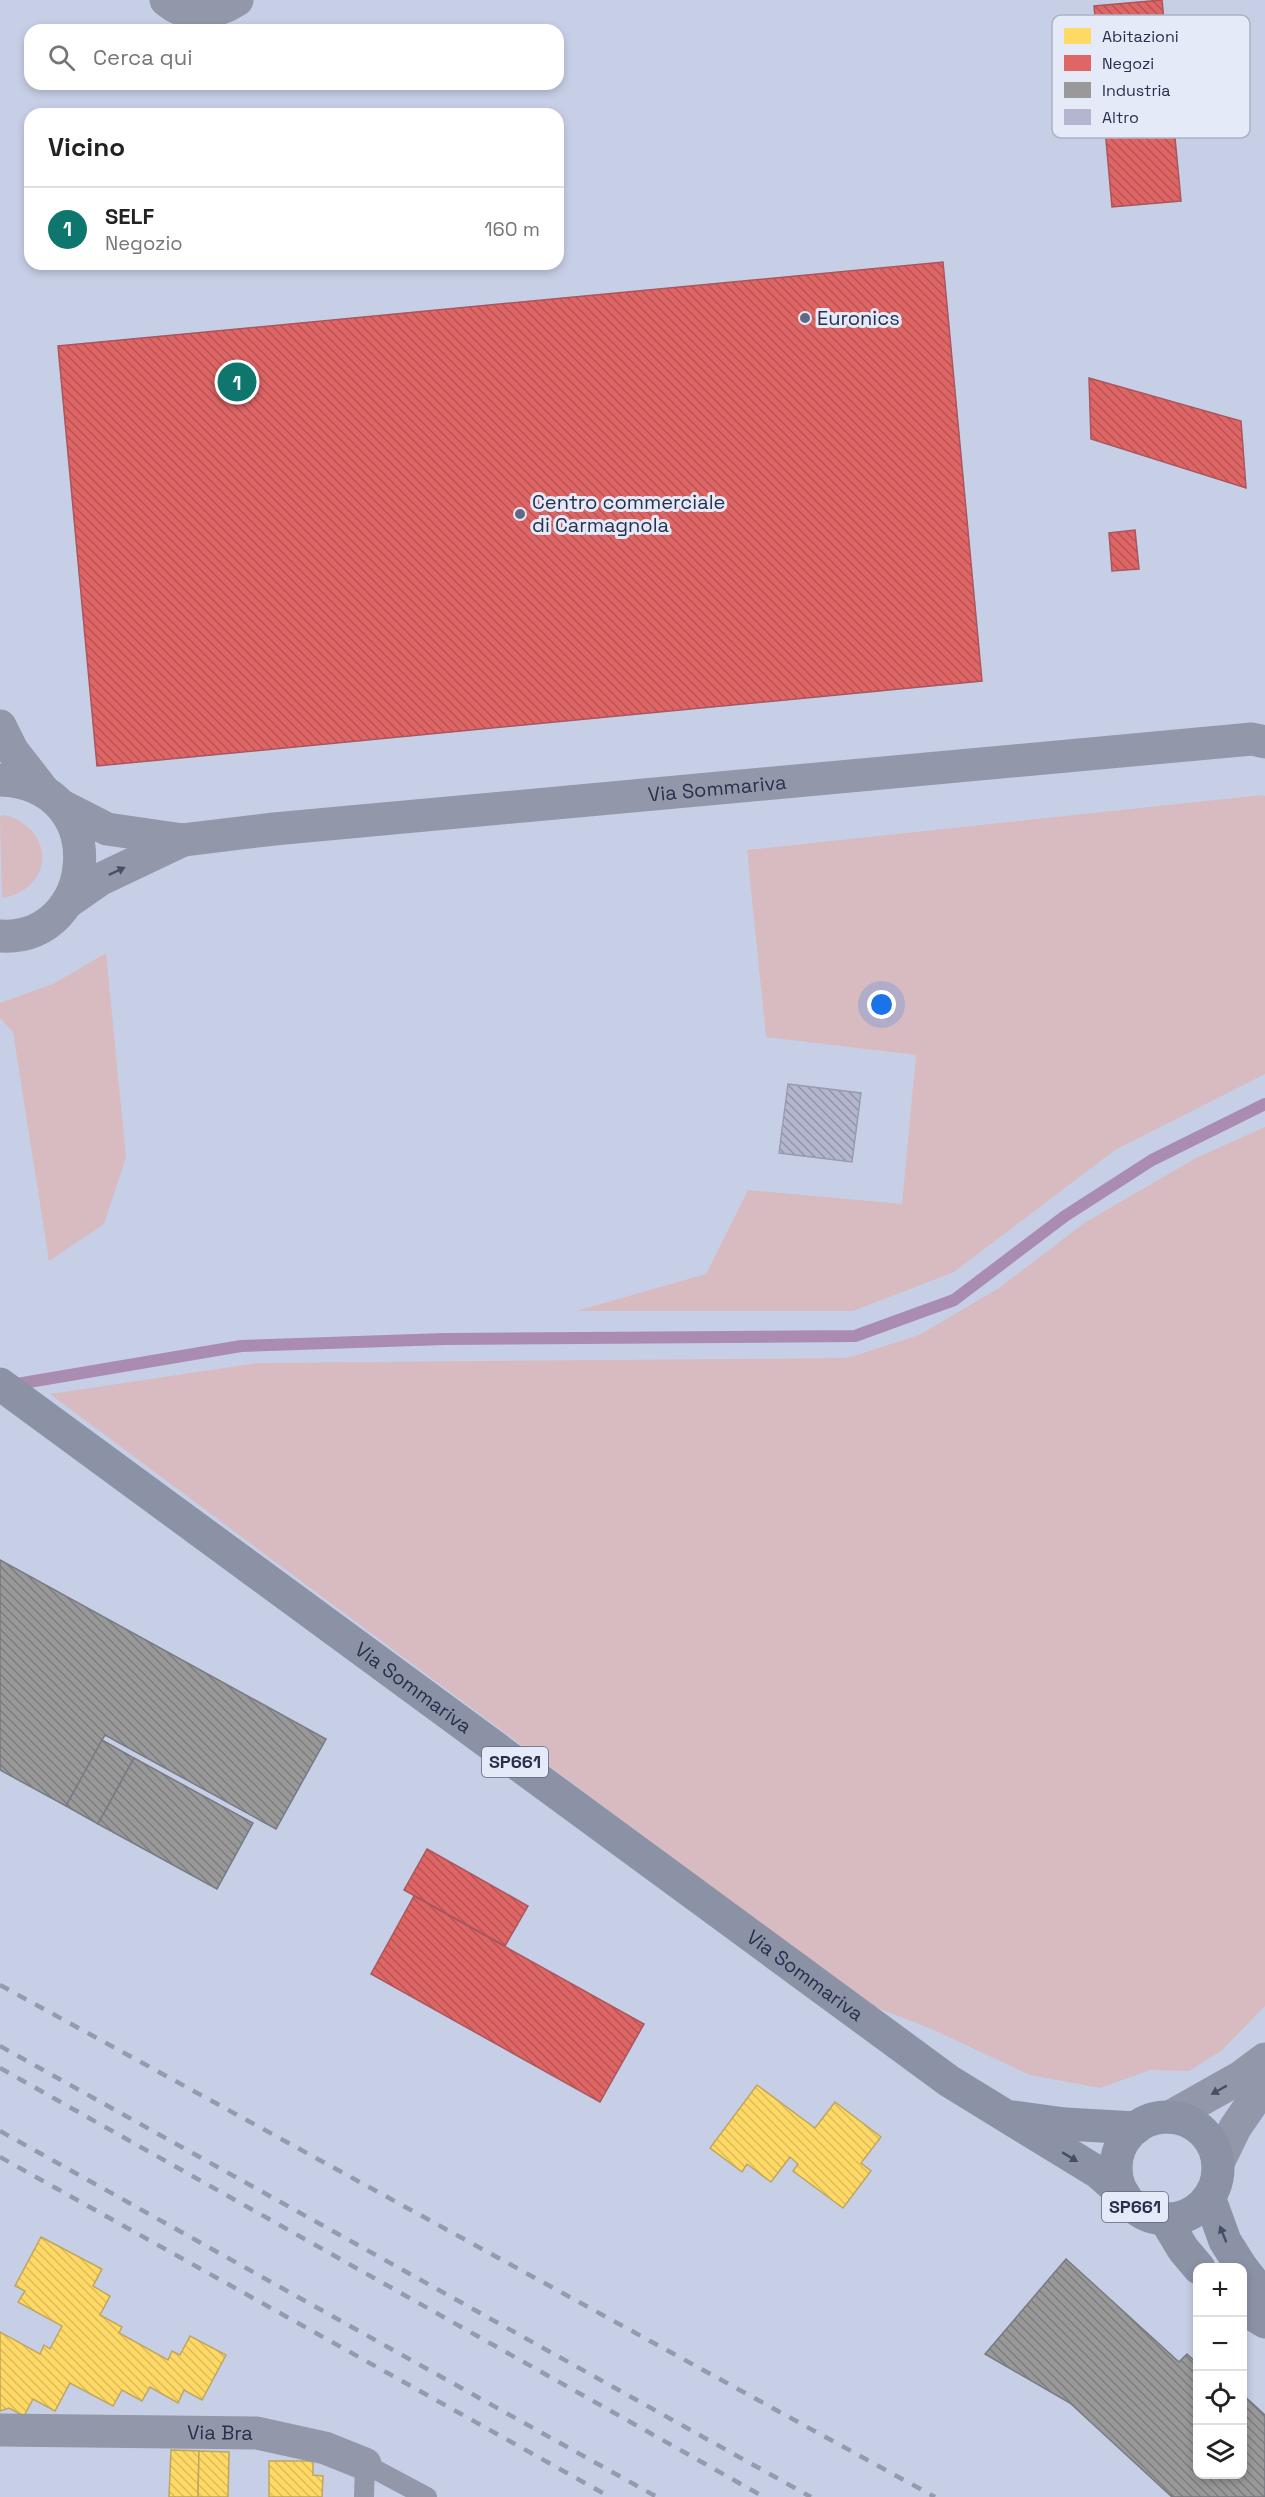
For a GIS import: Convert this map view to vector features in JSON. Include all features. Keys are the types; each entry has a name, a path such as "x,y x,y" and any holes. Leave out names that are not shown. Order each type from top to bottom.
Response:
{"main road":[{"name":"Via Sommariva","path":"0,1384 949,2081 1099,2173 1142,2212 1166,2219"},
{"name":"Via Sommariva","path":"1003,2115 1065,2124 1136,2128 1152,2119 1170,2117"},
{"path":"1170,2117 1186,2120 1200,2129 1210,2140 1218,2163 1217,2179 1209,2197 1225,2241 1239,2263"},
{"name":"SP661","path":"1124,2195 1117,2177 1117,2159 1124,2141 1136,2128"},
{"name":"SP661","path":"1195,2263 1183,2249 1166,2219 1190,2214 1209,2197"},
{"path":"1247,2274 1265,2297"},
{"path":"1247,2311 1265,2322"}],"street":[{"path":"166,0 186,11 204,13 223,9 237,0"},
{"name":"Via Sommariva","path":"0,726 12,750 52,798 107,829 183,840 286,828 1261,738"},
{"path":"0,780 18,780 52,798 75,828 81,853 78,879 68,902"},
{"name":"Via Sommariva","path":"0,936 28,933 50,920 68,902 101,879 183,840"},
{"path":"1170,2117 1241,2077 1265,2059"},
{"path":"1218,2163 1235,2128 1265,2084"},
{"name":"Via Bra","path":"0,2430 257,2433 325,2448 365,2464"}],"lane":[{"path":"364,2497 365,2464"},
{"name":"Via Bra","path":"365,2464 427,2497"}],"shaded area":[{"path":"1265,796 1265,1074 1115,1150 954,1272 853,1311 576,1311 706,1274 748,1190 902,1204 916,1055 766,1037 747,850"},
{"path":"5,815 22,823 33,833 40,845 42,859 39,872 32,883 19,892 2,898 0,816"},
{"path":"106,953 126,1157 104,1224 49,1261 13,1032 0,1018 0,1003 53,984"},
{"path":"1265,1127 1265,2006 1221,2051 1189,2071 1150,2070 1100,2088 1030,2075 934,2030 870,2005 50,1394 257,1363 847,1358 919,1335 999,1288 1084,1223 1196,1158"}],"building: Abitazioni":[{"path":"757,2085 815,2128 835,2102 881,2137 861,2163 871,2171 843,2208 793,2171 798,2164 790,2157 771,2182 747,2164 742,2172 710,2148"},
{"path":"41,2237 102,2269 93,2286 110,2296 100,2315 122,2327 119,2333 168,2360 172,2351 180,2355 190,2336 226,2355 202,2400 184,2390 178,2403 150,2387 142,2401 122,2390 113,2406 70,2383 55,2411 33,2399 24,2416 9,2408 0,2411 0,2332 40,2354 44,2345 50,2349 62,2326 18,2302 25,2291 15,2286"},
{"path":"171,2450 199,2451 198,2497 169,2497"},
{"path":"199,2451 229,2452 228,2497 198,2497"},
{"path":"269,2461 313,2461 313,2475 323,2476 322,2497 269,2497"}],"building: Negozi":[{"path":"1162,0 1163,15 1095,15 1094,6"},
{"path":"1106,138 1175,138 1181,201 1112,207"},
{"name":"Centro commerciale di Carmagnola","path":"943,262 982,681 97,766 58,346"},
{"path":"1089,378 1241,421 1246,488 1091,439"},
{"path":"1135,530 1139,569 1112,571 1109,533"},
{"path":"427,1849 528,1906 505,1946 404,1890"},
{"path":"414,1896 644,2024 600,2102 371,1974"}],"building: Industria":[{"path":"0,1560 326,1739 276,1829 105,1735 66,1806 0,1770"},
{"path":"102,1740 134,1758 98,1824 66,1806"},
{"path":"134,1758 253,1823 217,1889 98,1824"},
{"path":"1066,2259 1179,2362 1187,2354 1193,2359 1193,2479 1247,2479 1247,2399 1265,2415 1265,2497 1172,2497 1070,2403 985,2354"}],"building: Altro":[{"path":"788,1084 861,1093 852,1162 779,1153"}],"waterway":[{"path":"11,1385 241,1346 445,1339 855,1336 954,1300 1065,1216 1152,1160 1265,1104"}],"railway":[{"path":"0,1985 935,2497"},
{"path":"0,2046 811,2497"},
{"path":"0,2068 764,2497"},
{"path":"0,2131 657,2497"},
{"path":"0,2157 610,2497"}],"place":[{"name":"Euronics","path":"805,318"},
{"name":"SELF","path":"237,382"},
{"name":"Centro commerciale di Carmagnola","path":"520,514"}]}
